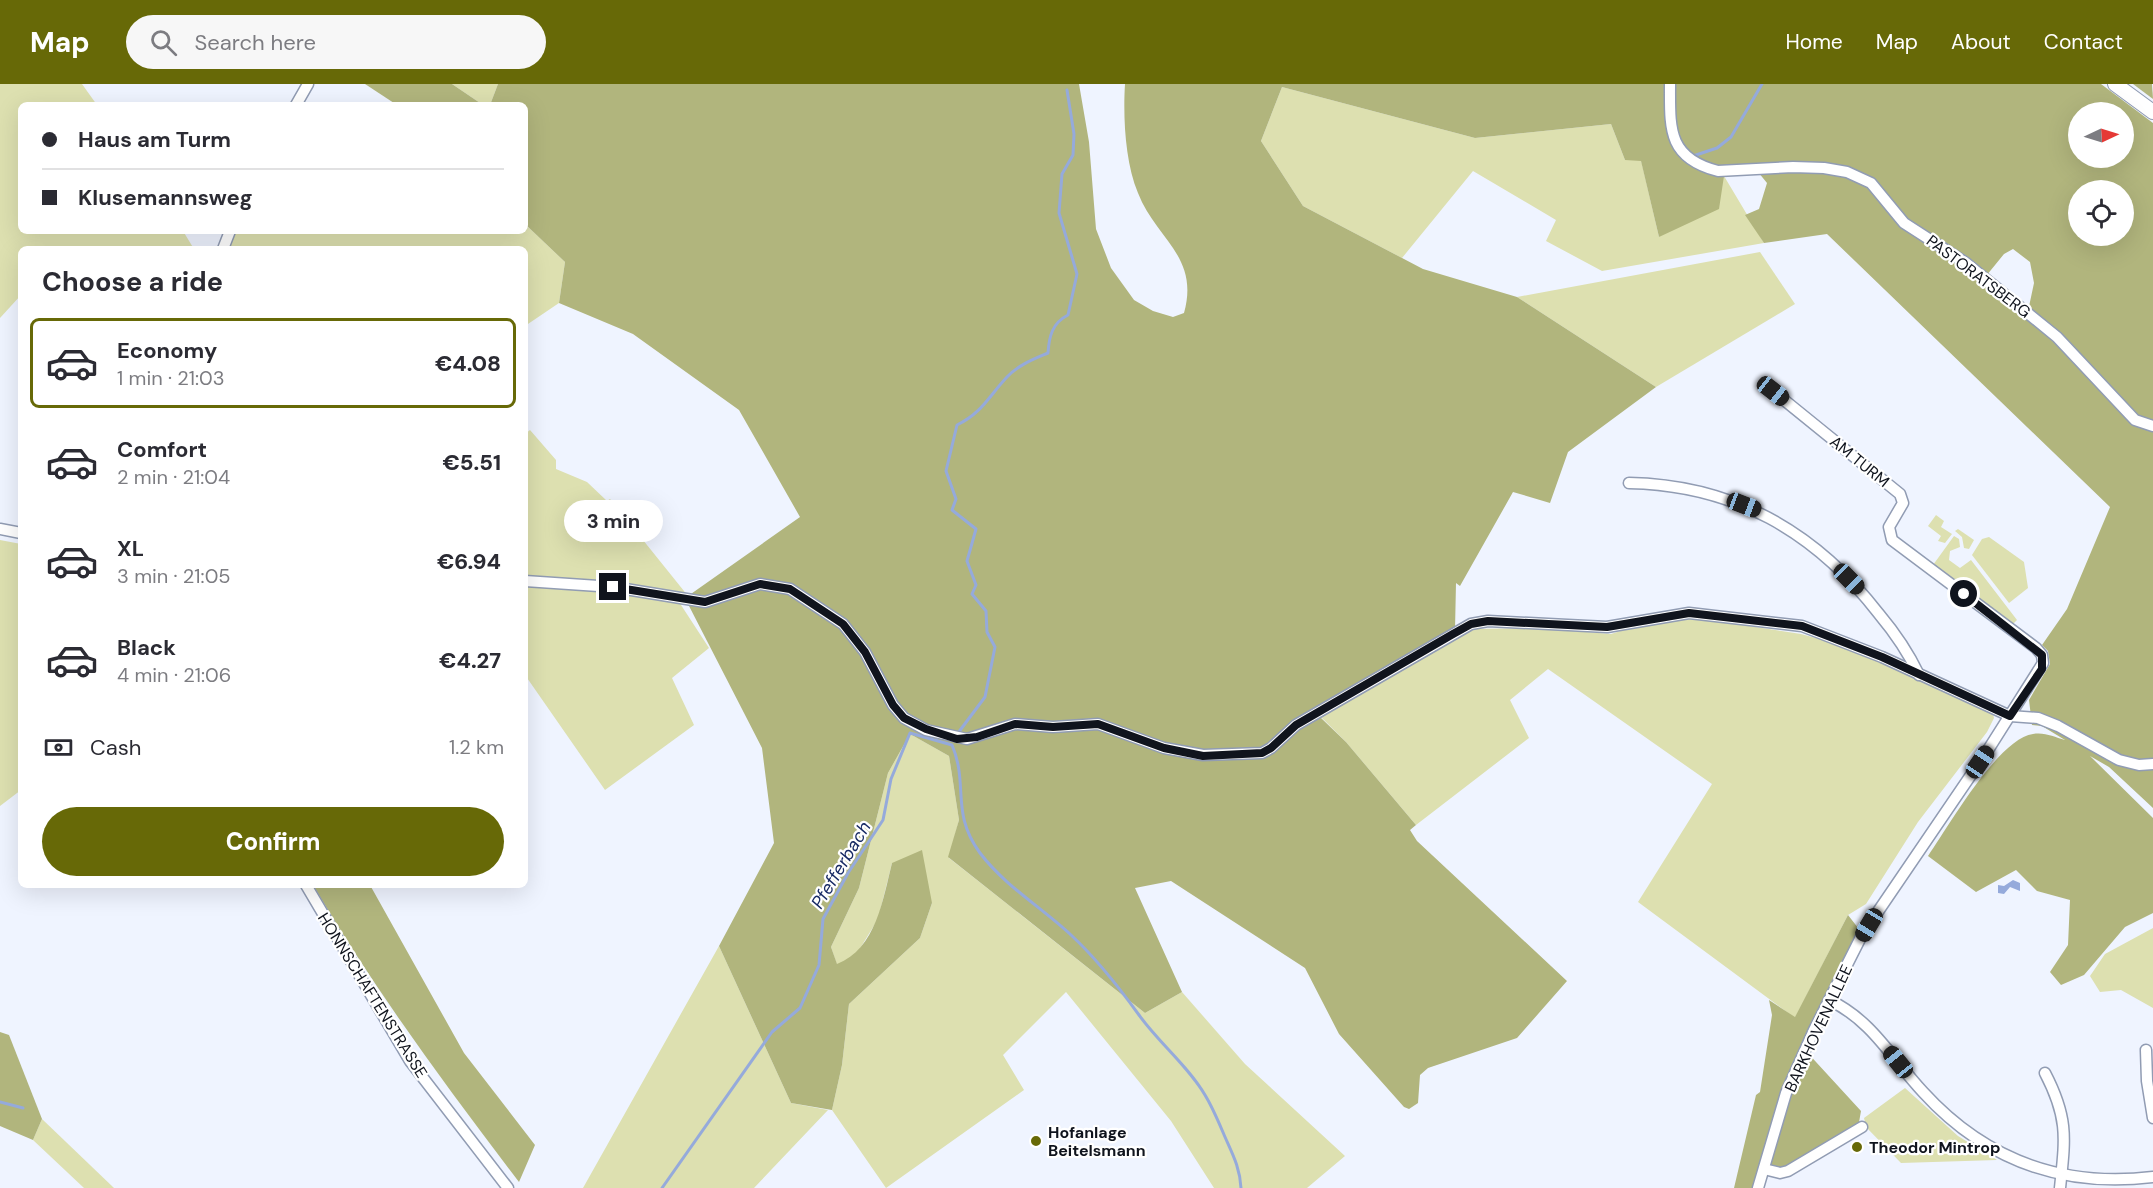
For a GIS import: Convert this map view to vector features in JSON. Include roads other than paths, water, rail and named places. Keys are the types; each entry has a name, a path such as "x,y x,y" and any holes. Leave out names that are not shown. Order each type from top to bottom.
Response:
{"main road":[{"path":"2115,84 2153,112"}],"street":[{"name":"PASTORATSBERG","path":"1670,84 1670,133 1684,154 1707,168 1718,171 1792,167 1824,168 1847,172 1871,183 1904,223 1966,263 2039,322 2057,337 2135,420 2153,426"},
{"path":"297,102 304,86"},
{"name":"AM TURM","path":"1773,391 1898,492 1903,503 1889,527 1892,540 2040,651 2043,658 2042,669 2010,716"},
{"path":"1629,483 1661,483 1693,488 1759,511 1785,525 1830,561 1861,591 1909,652 1919,675"},
{"path":"0,529 18,533"},
{"path":"528,581 613,587 705,602 760,584 790,589 843,624 865,652 893,705 904,718 926,729 968,739 1015,724 1053,727 1090,723 1107,726 1185,754 1228,756 1262,753 1271,748 1296,725 1471,624 1488,621 1607,627 1689,613 1802,626 1846,641 2010,716 2038,718 2058,726 2129,764 2153,764"},
{"name":"BARKHOVENALLEE","path":"1758,1188 1786,1093 1829,1000 1875,914 2010,716"},
{"name":"HONNSCHAFTENSTRASSE","path":"308,888 410,1061 508,1188"},
{"path":"1829,1000 1856,1014 1870,1027 1922,1092 1964,1128 2027,1165 2061,1176 2101,1181 2153,1177"},
{"path":"2146,1050 2147,1081 2153,1118"},
{"path":"2045,1073 2062,1112 2064,1148 2060,1188"},
{"path":"1764,1169 1780,1173 1788,1171 1862,1127"}],"water":[{"path":"2013,880 2020,883 2020,891 2010,887 2004,894 1998,893 1998,885 2004,886"}],"waterway":[{"path":"1693,156 1717,148 1731,137 1762,84"},
{"name":"Pfefferbach","path":"958,733 985,697 995,647 987,632 986,611 972,594 976,585 967,561 976,529 952,510 956,499 946,471 957,425 979,410 1016,369 1048,353 1052,331 1058,322 1068,315 1077,274 1059,213 1062,174 1073,155 1074,134 1067,90"},
{"name":"Pfefferbach","path":"662,1188 772,1032 800,1008 819,965 823,919 848,873 883,820 891,779 910,733 952,745 957,759 965,824 980,853 1001,876 1060,925 1090,954 1198,1084 1211,1105 1236,1162 1241,1188"},
{"path":"0,1102 23,1108"}],"place":[{"name":"Hofanlage Beitelsmann","path":"1036,1141"},
{"name":"Theodor Mintrop","path":"1857,1147"}]}
